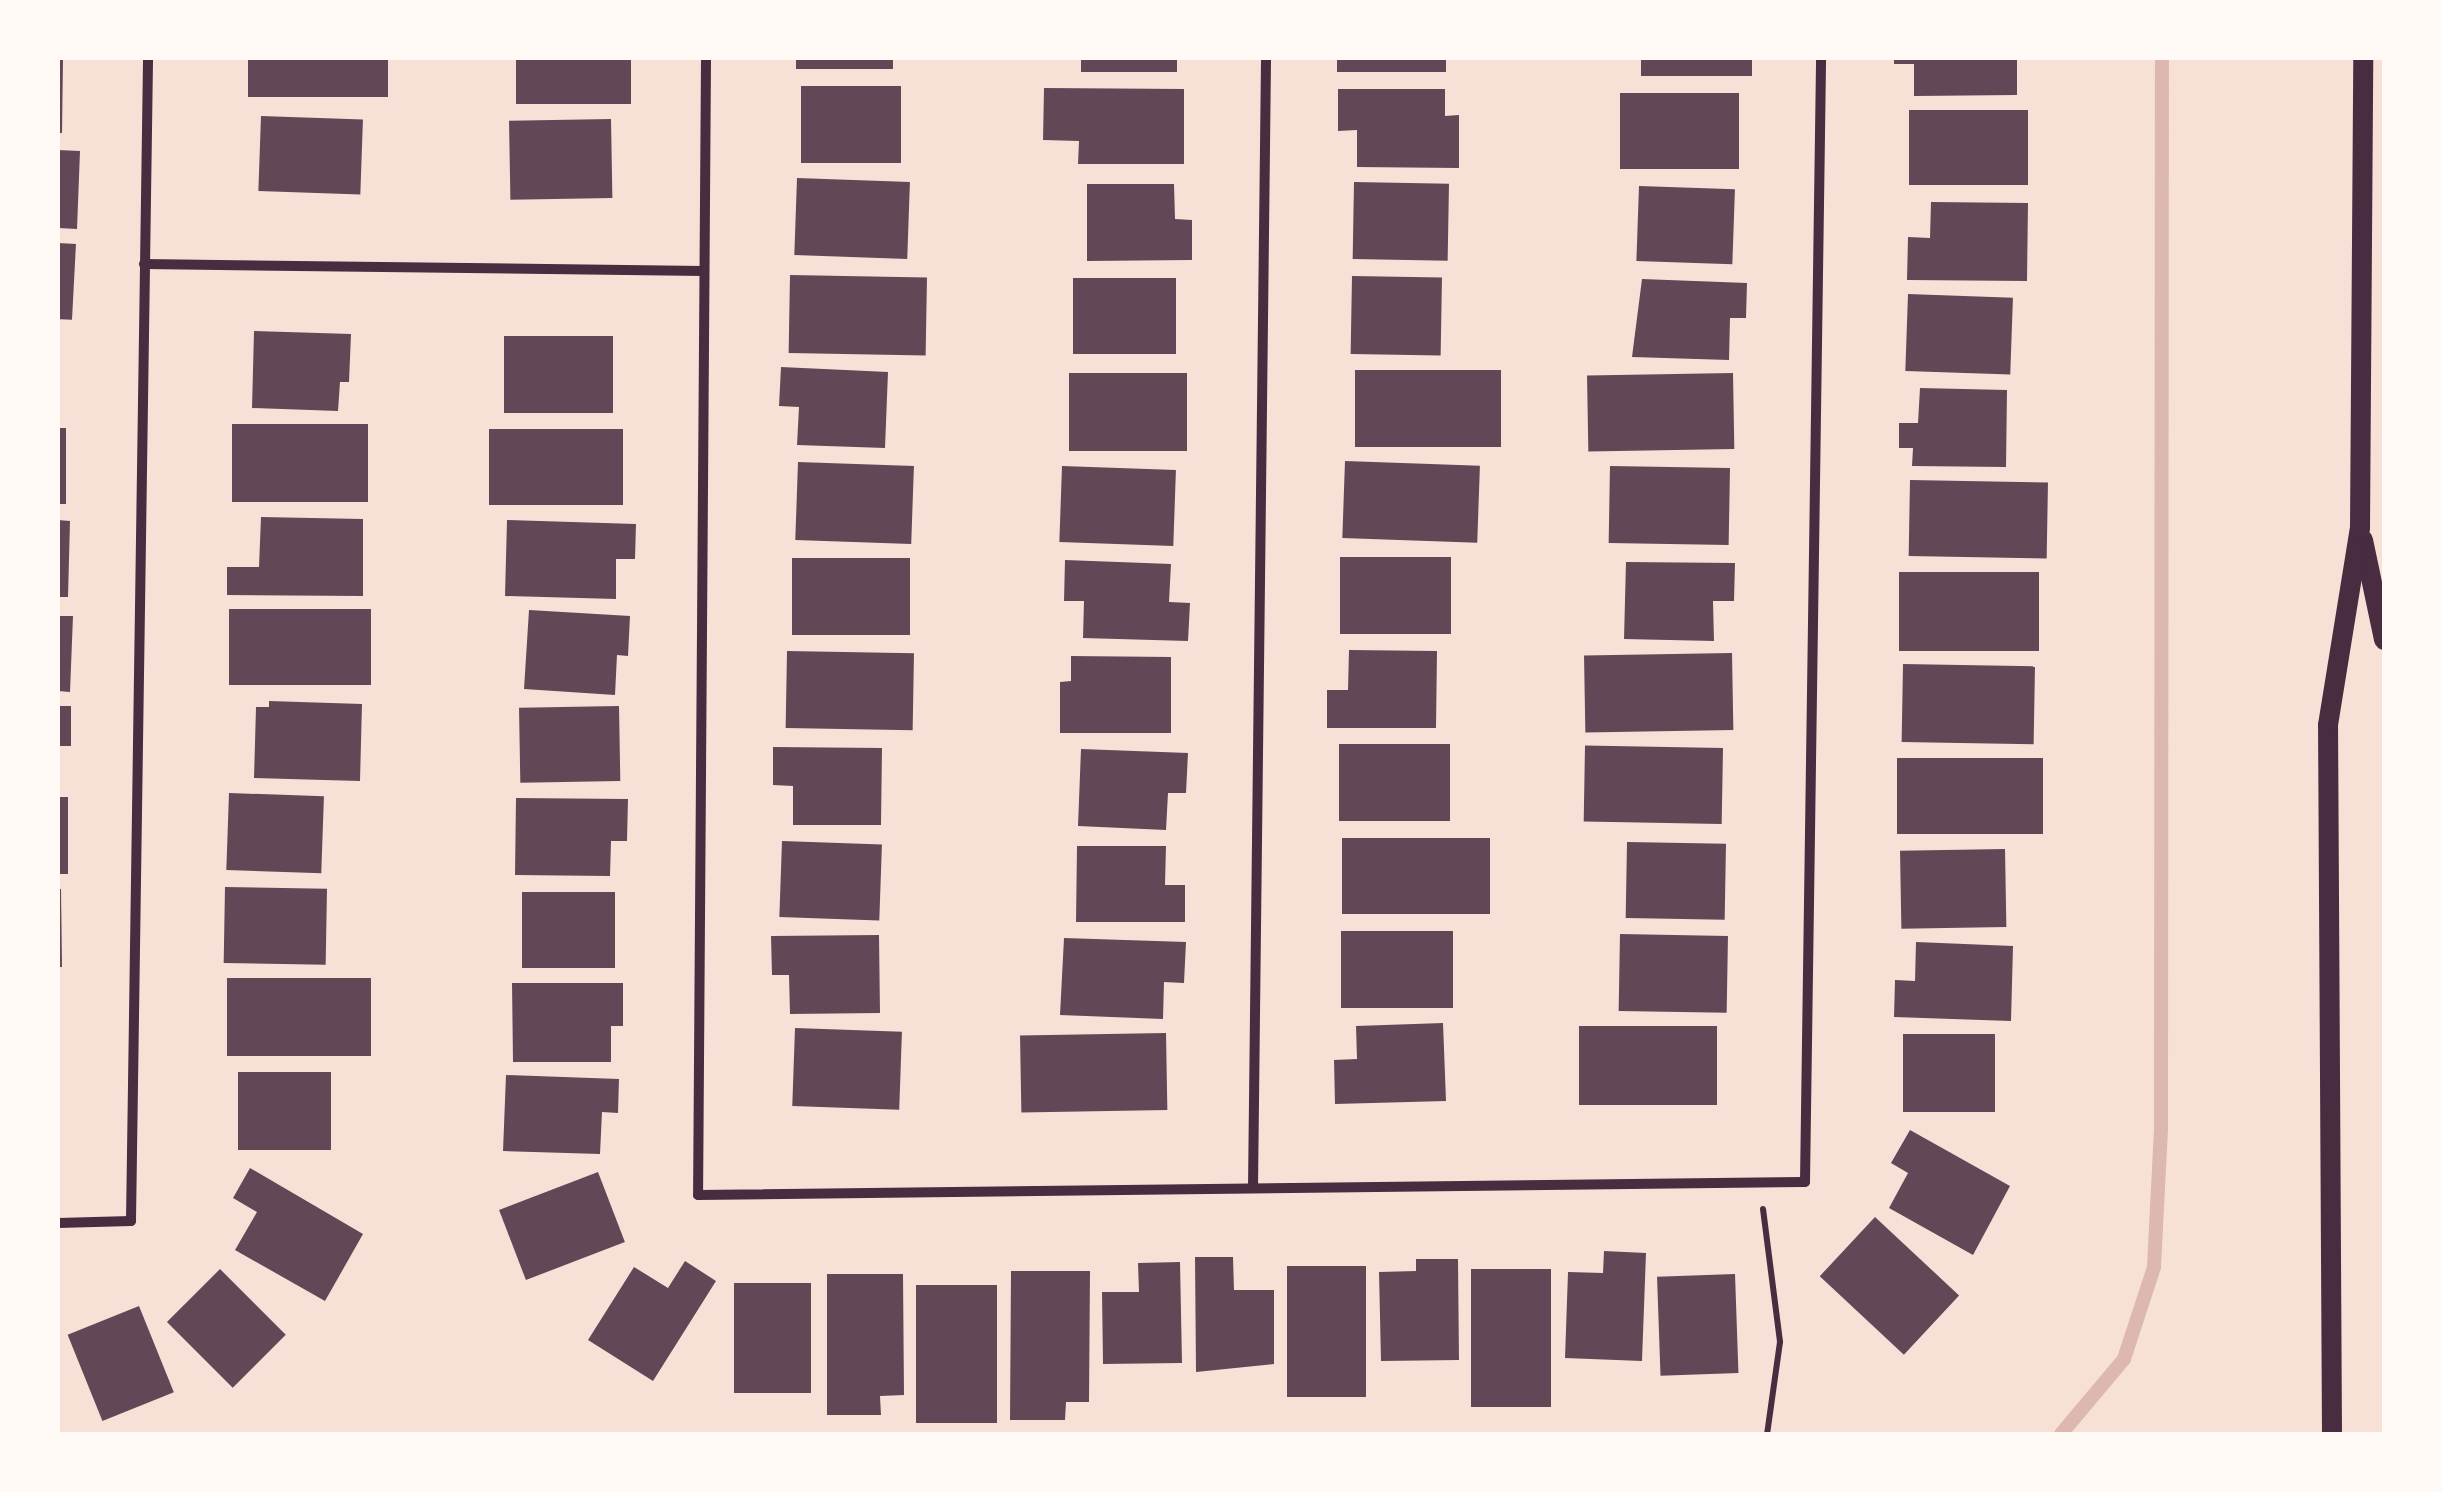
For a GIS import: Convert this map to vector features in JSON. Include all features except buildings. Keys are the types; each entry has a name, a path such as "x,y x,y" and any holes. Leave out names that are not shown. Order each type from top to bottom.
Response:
{"main road":[{"path":"2332,1434 2328,724 2360,528 2363,58"},
{"path":"2360,528 2384,640"}],"street":[{"path":"58,1223 131,1221 148,58"},
{"path":"706,58 698,1195 1805,1182 1821,58"},
{"path":"1254,1188 1266,58"},
{"path":"144,264 704,271"}],"path":[{"path":"1763,1182 1763,1228 1780,1342 1767,1434"}],"waterway":[{"path":"2061,1434 2124,1359 2154,1267 2161,1128 2162,58"}]}
